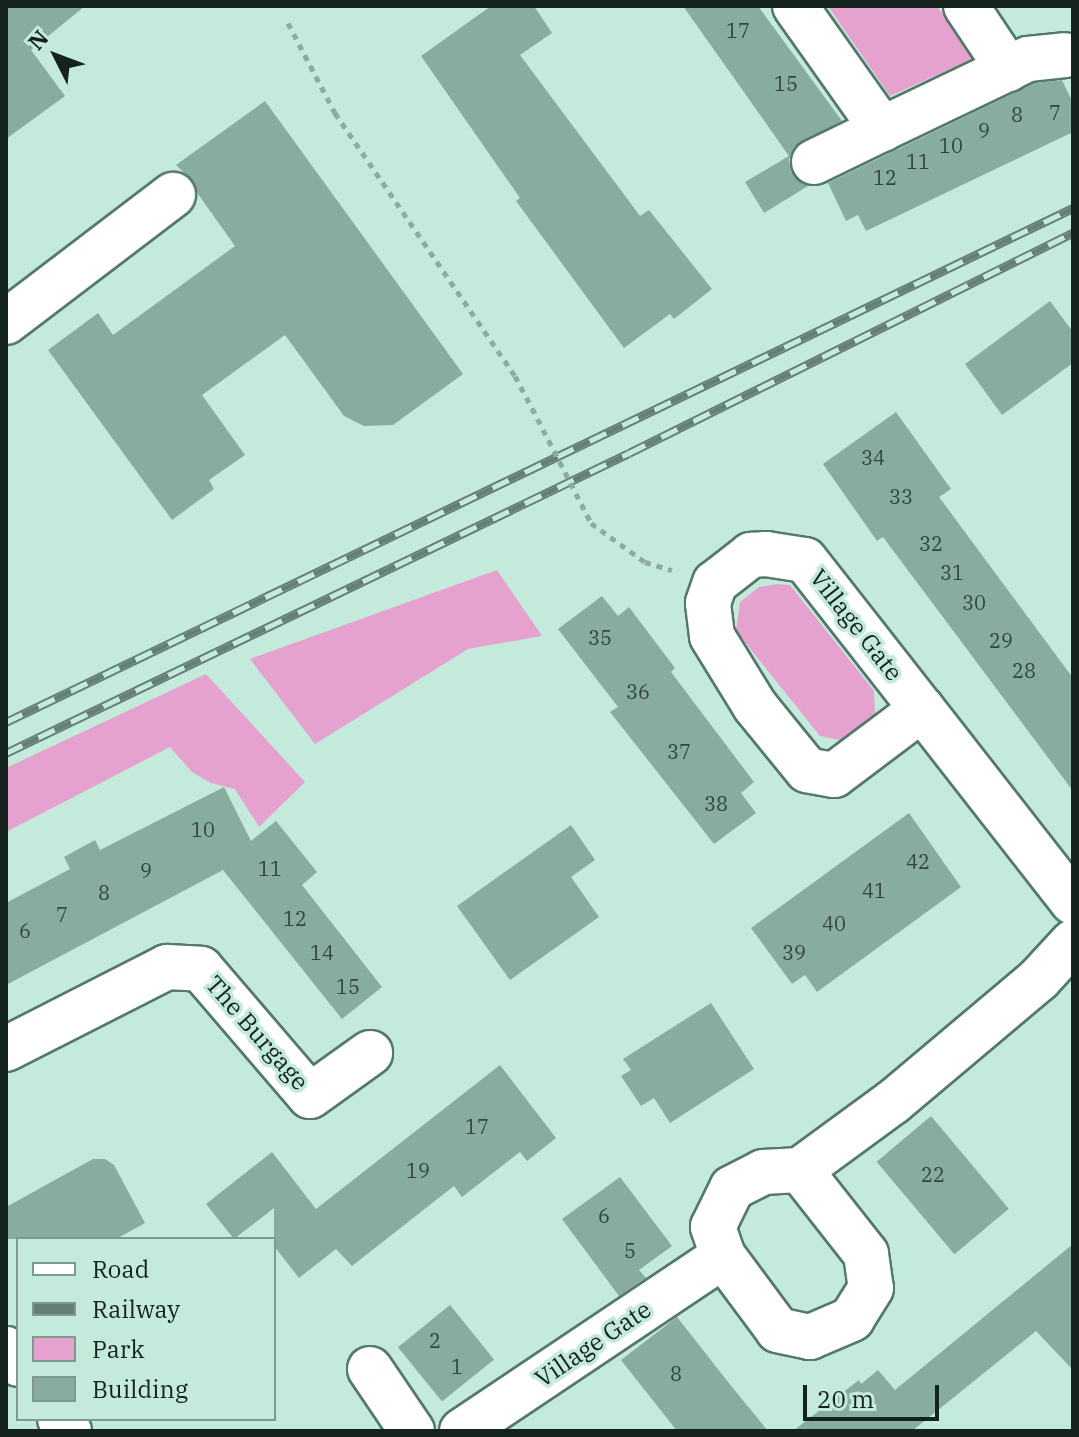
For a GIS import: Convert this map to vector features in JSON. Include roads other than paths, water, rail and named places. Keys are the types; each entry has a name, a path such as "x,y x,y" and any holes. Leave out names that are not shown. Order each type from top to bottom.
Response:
{"street":[{"path":"795,6 882,129"},
{"path":"966,6 1008,69"},
{"path":"814,162 1028,59 1065,55"},
{"path":"6,322 173,195"},
{"name":"Village Gate","path":"922,709 834,775 807,770 755,706 712,636 708,603 715,583 751,555 805,560 922,709 1073,902"},
{"path":"800,1170 866,1254 871,1288 852,1319 810,1337 778,1330 723,1256 713,1227 732,1188 763,1172 800,1170 893,1102 1039,979 1073,942"},
{"name":"The Burgage","path":"6,1049 167,967 201,969 310,1096 370,1053"},
{"name":"Village Gate","path":"462,1431 723,1256"},
{"path":"370,1369 412,1431"}],"railway":[{"path":"6,722 1073,208"},
{"path":"6,753 629,453 1073,233"}]}
